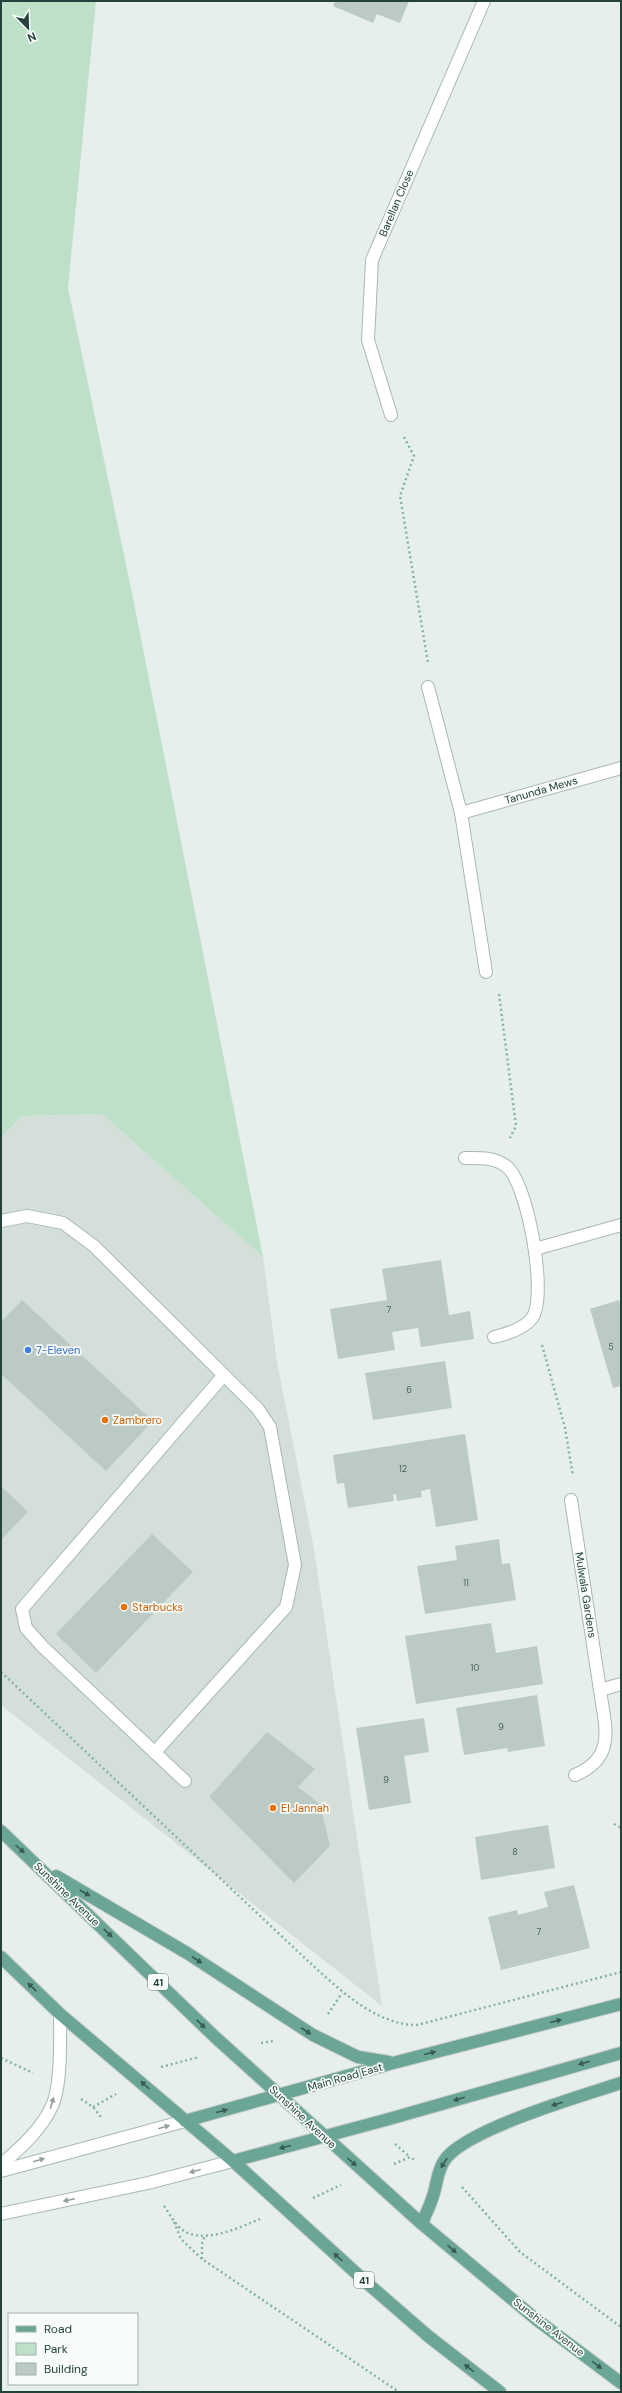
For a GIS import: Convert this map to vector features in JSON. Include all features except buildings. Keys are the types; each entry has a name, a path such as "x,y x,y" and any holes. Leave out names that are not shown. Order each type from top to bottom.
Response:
{"main road":[{"name":"Sunshine Avenue","path":"1,1831 229,2050 280,2095 323,2136 422,2224 537,2320 621,2383"},
{"path":"40,1867 187,1953 313,2035 358,2057 393,2063"},
{"name":"41","path":"1,1957 60,2014 233,2161 284,2209 428,2336 500,2392"},
{"name":"Main Road East","path":"185,2121 393,2063 621,2004"},
{"path":"233,2161 621,2053"},
{"path":"422,2224 434,2195 438,2173 444,2160 460,2147 506,2122 621,2083"}],"street":[{"name":"Barellan Close","path":"391,415 368,340 372,260 484,1"},
{"path":"428,687 461,813 486,972"},
{"name":"Tanunda Mews","path":"461,813 621,768"},
{"path":"465,1158 492,1158 506,1166 516,1177 525,1201 534,1249 538,1303 532,1318 520,1328 494,1337"},
{"path":"1,1220 27,1216 63,1223 94,1246 258,1410 270,1427 295,1566 286,1607 155,1752"},
{"path":"534,1249 621,1225"},
{"path":"185,1780 43,1647 26,1628 22,1609 224,1376"},
{"name":"Mulwala Gardens","path":"571,1500 606,1734 602,1756 590,1769 575,1775"},
{"path":"600,1690 621,1684"},
{"path":"1,2165 40,2127 52,2107 60,2049 60,2014"},
{"name":"Main Road East","path":"1,2171 185,2121"},
{"path":"1,2214 148,2183 233,2161"}],"path":[{"path":"391,415 414,456 400,496 429,670 428,687"},
{"path":"486,972 498,984 516,1126 506,1146 492,1158"},
{"path":"532,1318 542,1343 564,1428 575,1486 571,1500"},
{"path":"1,1672 342,1993 362,2007 404,2025 417,2025 621,1972"},
{"path":"614,1824 621,1828"},
{"path":"93,2107 140,2081 161,2067 276,2040"},
{"path":"148,2183 179,2227 187,2232 205,2235 234,2229 284,2209"},
{"path":"172,2218 181,2239 202,2259 399,2392"},
{"path":"202,2259 202,2244 205,2235"}],"shaded area":[{"path":"102,1114 263,1257 277,1362 314,1549 382,2006 1,1705 1,1137 22,1116"}],"green space":[{"path":"1,1 96,1 68,288 133,598 263,1257 102,1114 22,1116 1,1137"}],"place":[{"name":"7-Eleven","path":"28,1350"},
{"name":"Zambrero","path":"105,1420"},
{"name":"Starbucks","path":"124,1607"},
{"name":"El Jannah","path":"273,1808"}]}
